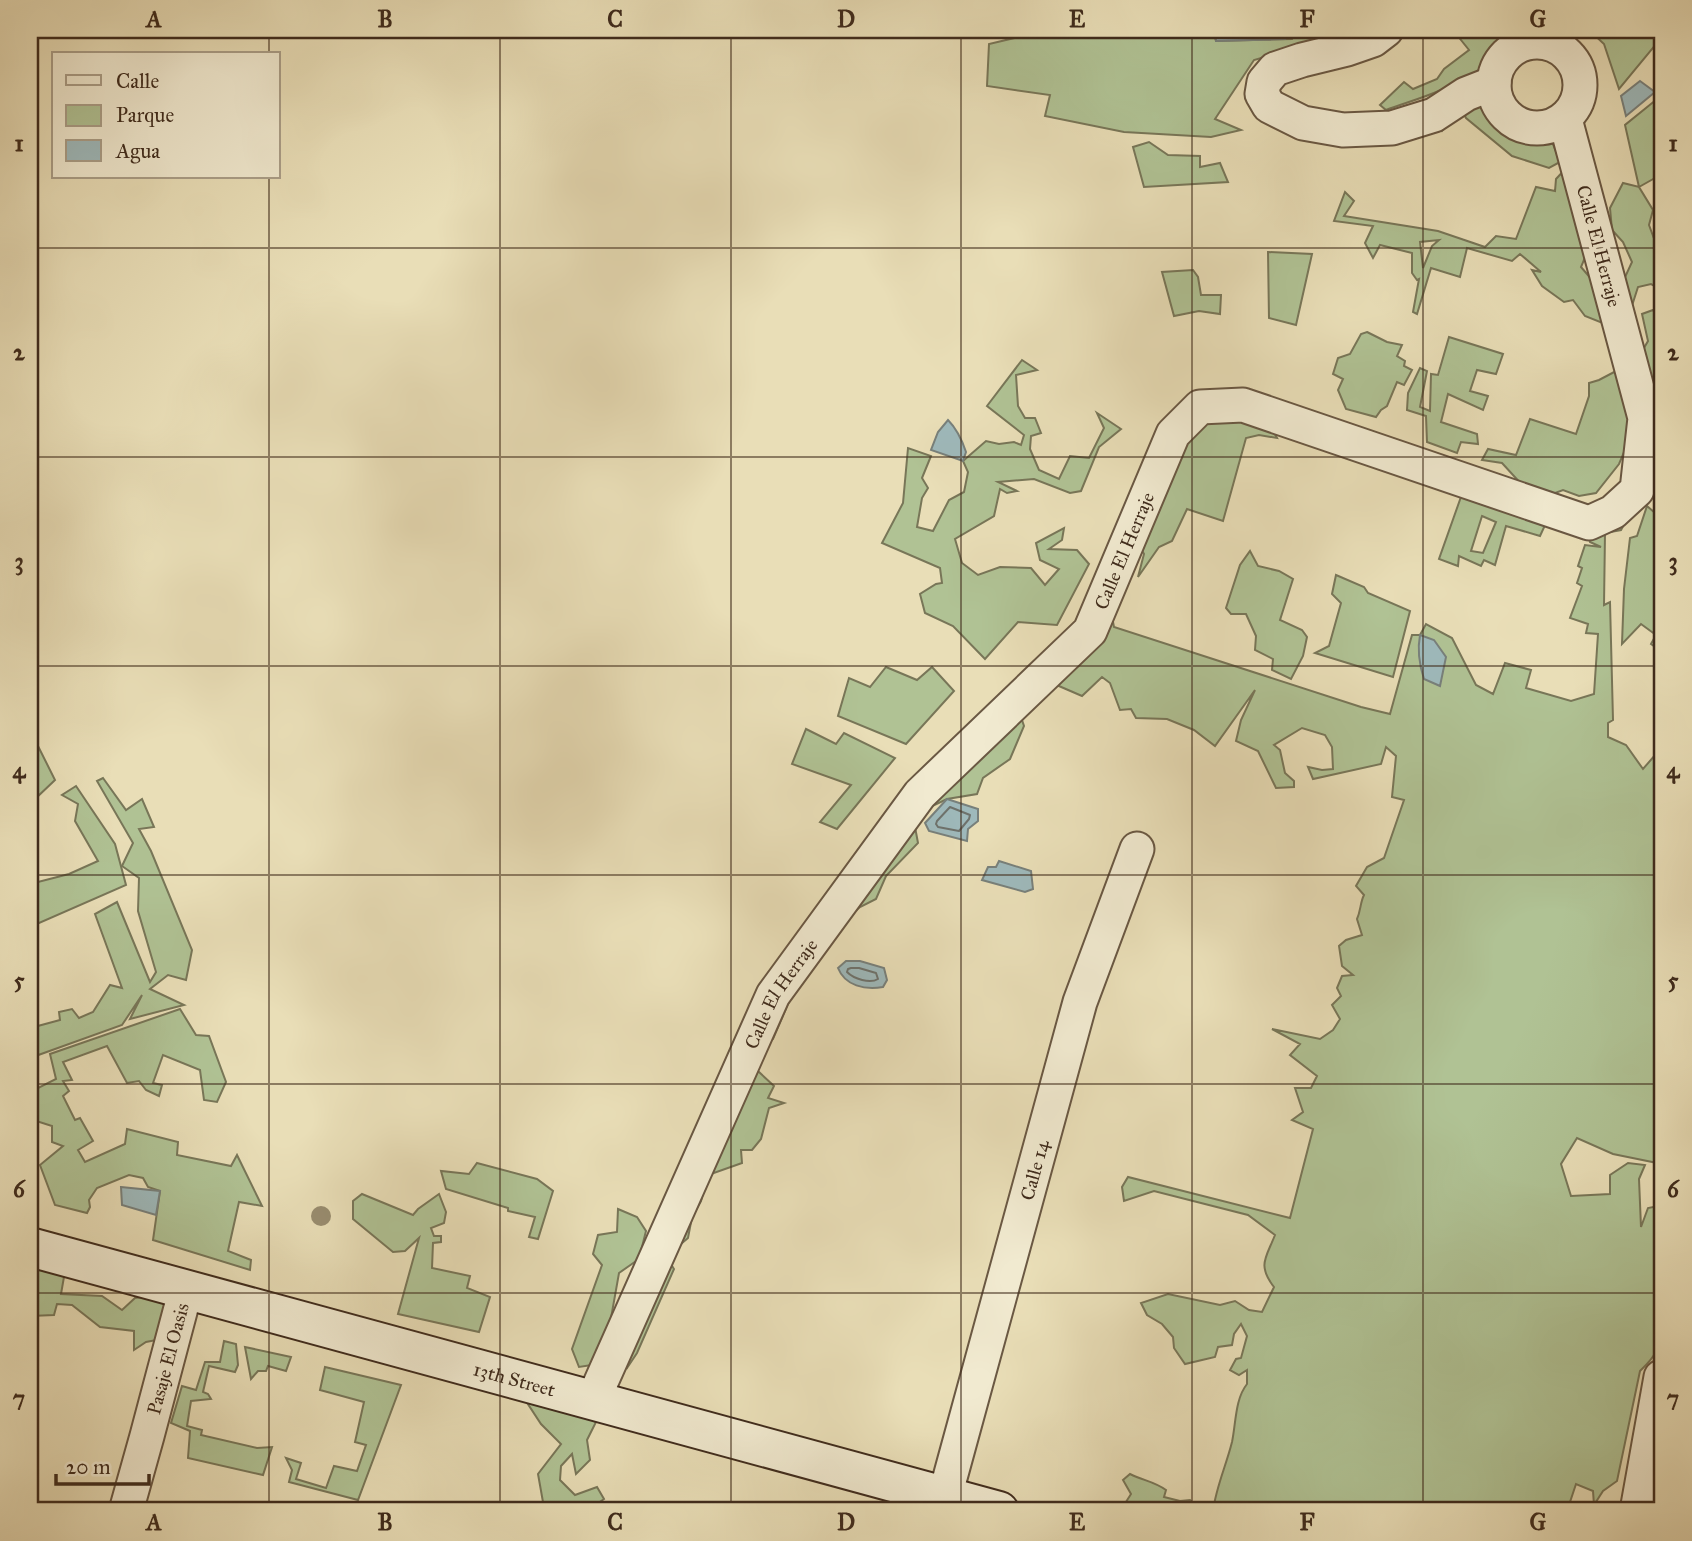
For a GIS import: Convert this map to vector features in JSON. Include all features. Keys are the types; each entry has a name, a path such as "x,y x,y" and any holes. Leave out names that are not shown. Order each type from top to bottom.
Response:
{"street":[{"path":"1386,30 1373,40 1348,49 1275,68 1264,82 1262,94 1269,106 1303,123 1343,130 1392,128 1434,114 1466,94 1494,83"},
{"path":"1529,43 1556,47 1568,55 1576,66 1580,80 1574,107 1565,119 1553,126 1539,129 1525,127 1511,120 1495,97 1497,69 1504,57 1515,48 1529,43"},
{"name":"Calle El Herraje","path":"593,1400 772,995 920,794 1090,631 1173,434 1200,407 1243,405 1589,523 1613,512 1637,490 1645,418 1565,119"},
{"name":"Calle 14","path":"924,1499 1080,1002 1137,849"},
{"name":"13th Street","path":"31,1245 593,1400 924,1499 999,1511"},
{"name":"Pasaje El Oasis","path":"125,1511 186,1289"},
{"path":"1637,1511 1661,1377"}],"green space":[{"path":"1048,30 1213,30 1216,41 1292,39 1296,30 1359,30 1254,60 1215,119 1241,130 1211,137 1124,132 1045,116 1050,95 987,86 989,44"},
{"path":"1453,30 1507,30 1487,81 1447,100 1441,90 1386,110 1380,105 1404,82 1413,89 1437,79 1444,69 1469,50"},
{"path":"1589,30 1662,30 1662,37 1619,89 1604,44"},
{"path":"1662,95 1662,174 1639,187 1625,125"},
{"path":"1473,96 1502,130 1536,140 1549,134 1560,162 1549,168 1512,156 1466,118 1462,110 1442,131 1437,123"},
{"path":"1149,142 1168,155 1200,156 1200,167 1220,163 1228,182 1144,187 1133,147"},
{"path":"1568,166 1591,243 1581,267 1599,288 1615,328 1585,316 1573,300 1564,302 1542,286 1532,270 1541,272 1520,254 1512,261 1467,248 1460,277 1431,268 1417,314 1413,312 1419,279 1412,273 1412,253 1380,245 1373,258 1365,243 1373,226 1334,221 1345,192 1354,201 1344,216 1438,231 1485,247 1496,236 1516,239 1536,187 1555,191 1556,179","holes":["1439,240 1432,246 1423,268 1420,242"]},
{"path":"1623,183 1639,187 1653,210 1649,225 1656,244 1654,261 1662,272 1662,290 1651,284 1638,287 1629,315 1620,288 1632,262 1623,242 1612,230 1610,208"},
{"path":"1268,252 1312,254 1296,325 1269,318"},
{"path":"1193,270 1198,277 1201,295 1221,295 1220,314 1199,311 1174,316 1162,272"},
{"path":"1653,310 1662,321 1662,374 1656,382 1656,399 1662,395 1662,446 1658,465 1649,475 1641,353 1648,341 1642,314"},
{"path":"1367,332 1387,342 1402,345 1397,356 1405,361 1404,366 1412,370 1404,385 1397,382 1387,406 1376,417 1346,409 1338,390 1343,379 1333,374 1338,358 1350,354 1361,334"},
{"path":"1449,337 1503,354 1496,374 1477,370 1470,391 1488,396 1483,410 1448,394 1441,422 1477,434 1478,444 1461,442 1457,453 1427,442 1426,416 1407,410 1408,393 1420,368 1427,371 1420,407 1430,411 1431,374 1438,375"},
{"path":"1022,360 1037,370 1016,375 1018,406 1025,418 1035,418 1041,433 1031,436 1030,449 1039,470 1059,479 1070,456 1089,458 1104,428 1097,413 1121,429 1099,447 1081,491 1070,493 1034,479 998,482 1017,491 1007,493 1000,489 994,516 955,539 962,563 978,575 1000,567 1031,568 1045,585 1059,569 1040,560 1036,543 1064,528 1062,540 1049,549 1077,550 1089,564 1057,625 1018,622 985,659 953,626 925,613 920,594 942,583 940,568 882,543 903,503 908,448 931,456 922,478 928,488 922,498 917,527 933,531 949,500 964,492 968,472 963,461 986,441 999,444 1014,442 1021,445 1024,435 987,406"},
{"path":"1618,370 1637,422 1619,464 1596,493 1579,496 1563,490 1539,499 1502,463 1482,460 1488,449 1516,455 1530,419 1576,434 1589,396 1589,383"},
{"path":"1203,413 1271,427 1277,438 1259,435 1246,438 1223,521 1187,509 1172,541 1159,547 1138,577 1144,554 1135,539"},
{"path":"1462,494 1546,523 1540,536 1506,526 1495,565 1484,560 1481,566 1459,556 1458,566 1439,559","holes":["1482,516 1496,522 1483,553 1471,551"]},
{"path":"1647,506 1662,519 1662,652 1651,644 1656,635 1641,624 1622,644 1624,589 1630,538 1637,536"},
{"path":"1630,513 1621,530 1605,533 1604,605 1610,602 1613,720 1608,723 1608,737 1626,745 1643,769 1662,747 1662,1164 1613,1154 1577,1138 1561,1164 1571,1196 1610,1194 1610,1175 1628,1163 1645,1165 1639,1179 1641,1227 1648,1208 1658,1206 1662,1209 1662,1233 1657,1243 1662,1251 1662,1311 1656,1315 1662,1322 1661,1337 1651,1360 1640,1371 1617,1481 1603,1491 1594,1505 1593,1491 1576,1484 1567,1511 1253,1511 1238,1506 1229,1511 1213,1511 1232,1442 1238,1404 1247,1384 1247,1370 1239,1375 1230,1370 1236,1359 1241,1358 1247,1336 1241,1324 1234,1334 1232,1345 1218,1347 1215,1357 1185,1364 1174,1348 1173,1337 1162,1324 1147,1315 1141,1303 1168,1294 1220,1305 1235,1301 1249,1310 1262,1312 1274,1287 1264,1267 1275,1235 1248,1215 1154,1191 1124,1201 1122,1187 1128,1177 1290,1218 1313,1129 1292,1120 1303,1112 1295,1088 1311,1088 1317,1076 1290,1055 1300,1044 1272,1029 1320,1039 1333,1030 1340,1019 1332,1005 1341,996 1337,988 1342,976 1353,975 1342,966 1339,946 1346,940 1362,935 1357,919 1364,895 1356,886 1367,867 1384,858 1404,800 1392,797 1396,756 1386,747 1381,764 1313,779 1308,767 1333,769 1332,747 1325,735 1302,728 1274,745 1280,750 1285,773 1294,781 1294,787 1276,788 1258,751 1236,741 1241,720 1255,690 1215,746 1194,730 1167,719 1136,718 1131,709 1120,710 1110,683 1102,677 1082,696 1052,683 1111,612 1114,627 1390,714 1412,635 1420,635 1426,624 1452,638 1476,685 1493,694 1505,663 1531,670 1526,688 1571,701 1594,694 1598,634 1586,633 1588,624 1570,618 1582,586 1577,583 1582,568 1578,566 1585,545 1601,547 1590,542 1587,528"},
{"path":"1250,551 1258,566 1279,571 1293,579 1280,620 1302,630 1307,637 1303,656 1291,679 1272,670 1273,659 1255,650 1256,636 1246,614 1231,614 1226,608 1240,565"},
{"path":"1336,575 1364,587 1368,593 1410,611 1393,677 1315,653 1329,646 1341,603 1332,594"},
{"path":"886,667 917,680 932,667 954,691 906,744 838,716 849,678 870,687"},
{"path":"1020,714 1024,726 1010,759 983,778 977,794 947,799 928,808 915,827 918,843 886,876 876,899 860,907 839,925 791,997 773,1039 759,1042 926,797"},
{"path":"806,729 836,744 844,733 895,758 837,829 820,822 851,785 792,764"},
{"path":"30,730 55,780 35,799 30,779"},
{"path":"103,778 126,810 142,799 154,827 139,829 151,851 192,950 186,980 168,975 150,989 184,1005 130,1019 142,995 122,1025 30,1058 30,1019 34,1027 60,1020 59,1012 72,1009 79,1018 93,1012 110,985 122,988 95,914 117,902 150,982 156,972 138,911 139,878 122,866 133,843 97,781"},
{"path":"76,786 115,844 126,885 30,927 30,884 69,874 98,861 75,821 78,804 62,795"},
{"path":"180,1009 196,1035 209,1036 226,1082 217,1102 204,1100 200,1070 163,1055 153,1083 162,1085 159,1096 146,1090 139,1081 127,1083 107,1046 63,1062 72,1080 63,1081 69,1091 63,1096 75,1120 80,1118 93,1141 78,1150 85,1162 125,1144 127,1129 178,1142 177,1155 231,1166 237,1155 262,1206 239,1202 228,1251 251,1260 250,1270 153,1240 160,1191 148,1187 143,1178 129,1175 97,1188 89,1200 87,1213 55,1205 40,1165 63,1146 52,1142 52,1126 30,1119 30,1092 56,1079 50,1054"},
{"path":"746,1070 759,1072 774,1086 768,1098 784,1103 769,1108 761,1139 752,1150 741,1150 742,1163 708,1175 701,1201 692,1217 688,1238 674,1250 669,1261 674,1269 637,1353 627,1368 616,1359"},
{"path":"477,1163 537,1179 553,1191 538,1239 529,1237 535,1217 508,1211 508,1208 446,1189 441,1171 469,1174"},
{"path":"362,1194 413,1215 439,1194 446,1212 444,1223 431,1228 434,1236 441,1236 441,1242 433,1243 432,1268 470,1276 467,1288 490,1297 479,1332 398,1314 419,1238 405,1251 393,1252 353,1219 353,1201"},
{"path":"618,1209 637,1217 646,1231 639,1259 619,1273 608,1335 598,1364 579,1367 572,1349 602,1265 593,1254 598,1235 617,1232"},
{"path":"41,1261 65,1271 61,1294 102,1296 122,1310 135,1298 157,1295 169,1307 162,1339 146,1342 134,1350 134,1331 100,1327 72,1305 57,1304 54,1315 31,1316 30,1282 35,1282"},
{"path":"224,1341 236,1344 238,1365 235,1372 209,1366 203,1392 211,1399 191,1401 187,1426 202,1430 201,1435 257,1448 272,1447 263,1475 188,1458 190,1431 171,1423 182,1386 196,1390 205,1362 220,1362"},
{"path":"245,1347 291,1357 286,1371 268,1366 266,1371 258,1371 251,1379"},
{"path":"325,1367 401,1385 358,1500 289,1482 292,1470 286,1458 301,1463 296,1479 326,1488 334,1466 357,1471 366,1445 355,1442 364,1402 320,1390"},
{"path":"524,1398 572,1410 596,1422 587,1440 590,1460 576,1474 572,1454 561,1466 560,1480 575,1495 597,1487 604,1499 587,1511 541,1511 543,1502 538,1474 561,1444 541,1424"},
{"path":"1130,1474 1166,1490 1164,1497 1180,1501 1190,1500 1200,1511 1149,1511 1124,1505 1131,1494 1123,1480"}],"water":[{"path":"1215,30 1283,30 1285,39 1216,41"},
{"path":"1640,81 1655,92 1626,116 1621,96"},
{"path":"948,420 957,431 966,452 963,461 931,450 938,432"},
{"path":"1420,635 1434,640 1446,657 1440,686 1424,679 1419,657"},
{"path":"947,799 978,809 978,821 968,829 967,841 929,831 925,823"},
{"path":"999,861 1031,871 1033,889 1025,892 982,880 988,867 996,867"},
{"path":"846,961 860,961 884,968 887,980 883,987 863,987 845,979 838,968"},
{"path":"121,1187 160,1191 156,1215 122,1205"}]}
